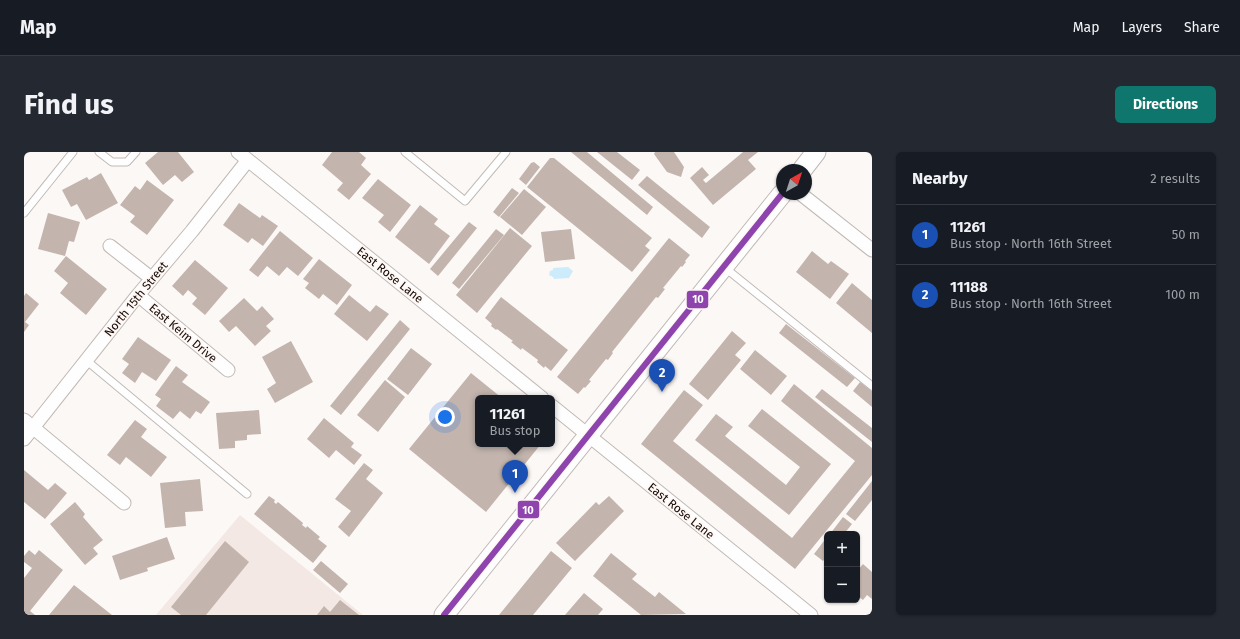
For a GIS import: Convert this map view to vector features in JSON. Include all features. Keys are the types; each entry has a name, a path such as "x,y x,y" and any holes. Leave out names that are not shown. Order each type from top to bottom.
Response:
{"main road":[{"path":"807,164 816,152"},
{"path":"444,615 777,200"}],"street":[{"name":"North 15th Street","path":"24,439 29,424 86,361 151,278 192,231 243,156"},
{"name":"East Rose Lane","path":"243,156 538,395"},
{"path":"809,200 872,250"},
{"path":"110,246 151,278"},
{"name":"East Keim Drive","path":"138,295 228,370"},
{"name":"East Rose Lane","path":"555,408 811,615"},
{"path":"29,424 124,503"}],"lane":[{"path":"24,213 73,152"},
{"path":"99,152 112,162 127,162 136,152"},
{"path":"405,152 464,201 506,152"},
{"path":"724,267 872,386"},
{"path":"86,361 247,494"}],"shaded area":[{"path":"240,515 363,615 156,615"}],"water":[{"path":"568,267 573,271 569,278 554,279 549,275 553,268"}],"building":[{"path":"158,152 178,152 194,172 182,182 175,175 163,185 145,163"},
{"path":"332,152 359,152 366,158 361,165 371,174 349,200 337,190 343,183 322,165"},
{"path":"571,152 587,152 653,207 647,215"},
{"path":"597,152 617,152 640,170 632,180"},
{"path":"655,152 674,152 684,167 681,177 667,172 654,154"},
{"path":"743,152 758,152 748,160 756,169 713,205 690,178 702,167 709,175 703,180 706,183"},
{"path":"550,158 554,158 652,238 645,246 650,250 632,272 527,187"},
{"path":"534,162 540,167 526,185 519,179 531,163"},
{"path":"101,173 118,203 86,220 77,204 71,207 62,190 87,177 89,180"},
{"path":"647,176 710,227 702,238 638,185"},
{"path":"378,179 411,205 390,232 378,222 384,215 362,198"},
{"path":"147,180 174,200 147,235 130,222 135,216 120,205 135,186 140,190"},
{"path":"512,188 519,193 499,217 493,212"},
{"path":"524,189 546,207 522,235 500,217"},
{"path":"239,203 260,218 262,215 278,226 263,246 252,238 248,243 223,225"},
{"path":"420,205 438,219 434,224 450,236 429,264 395,237"},
{"path":"48,213 80,222 74,242 69,241 65,256 38,249"},
{"path":"469,222 477,228 438,276 430,269"},
{"path":"510,228 532,246 477,313 456,295"},
{"path":"496,229 504,235 459,289 452,283"},
{"path":"571,229 575,259 545,262 541,232"},
{"path":"280,231 313,258 298,276 287,267 279,276 267,266 258,277 249,270"},
{"path":"669,238 690,255 685,261 686,262 682,267 681,266 663,288 665,289 658,298 656,297 612,352 613,353 608,360 606,359 589,380 591,381 578,394 557,377"},
{"path":"812,251 828,264 831,261 849,274 830,299 796,272"},
{"path":"66,256 107,289 86,315 60,293 68,283 54,271"},
{"path":"319,259 352,285 337,305 323,294 319,299 305,288 309,283 303,279"},
{"path":"195,260 228,288 205,315 192,304 197,298 188,290 183,296 172,286"},
{"path":"852,283 872,300 872,333 836,303"},
{"path":"26,293 39,304 25,322 29,325 24,332 24,296"},
{"path":"349,295 370,312 376,305 389,314 367,341 334,314"},
{"path":"501,297 568,350 551,371 545,366 544,368 537,362 538,360 522,348 521,350 511,342 513,341 491,326 492,324 485,318"},
{"path":"244,298 257,311 262,306 274,319 266,326 271,331 255,346 236,326 229,332 219,321"},
{"path":"400,320 410,329 341,415 330,406"},
{"path":"786,324 855,378 847,387 779,333"},
{"path":"732,331 746,343 735,355 741,360 708,400 689,384"},
{"path":"138,337 171,360 156,381 142,372 135,383 122,373 129,364 122,359"},
{"path":"291,341 313,382 275,403 267,389 276,383 262,357"},
{"path":"411,348 432,364 408,395 387,379"},
{"path":"755,350 787,376 771,395 740,369"},
{"path":"176,366 188,375 182,382 210,402 201,414 196,411 190,419 180,411 173,419 156,406 161,399 155,395"},
{"path":"471,373 498,395 475,395 475,447 539,447 486,512 409,449"},
{"path":"385,380 405,397 378,432 357,415"},
{"path":"860,382 872,391 872,407 853,391"},
{"path":"794,384 872,448 872,475 826,531 824,531 824,534 795,569 641,444 684,390 703,405 673,441 792,538 855,461 781,401"},
{"path":"822,389 872,428 872,442 815,397"},
{"path":"762,409 831,464 789,515 695,440 716,414 733,427 725,436 786,485 800,467 748,426"},
{"path":"259,410 261,434 247,435 247,440 235,441 235,448 219,449 216,413"},
{"path":"324,418 354,443 351,447 362,455 354,465 336,450 329,458 307,439"},
{"path":"135,420 147,429 141,437 167,457 151,477 126,457 120,465 107,455"},
{"path":"364,463 373,470 366,479 383,493 349,537 338,527 351,511 335,499"},
{"path":"24,470 48,490 55,483 67,493 45,519 24,502"},
{"path":"200,479 203,511 185,512 186,526 165,528 160,483"},
{"path":"872,481 872,500 855,521 846,514"},
{"path":"269,496 275,500 274,502 276,504 278,502 303,523 302,525 306,528 307,526 320,537 318,539 327,546 313,563 254,514"},
{"path":"609,496 624,511 575,561 556,543 596,502 599,505"},
{"path":"75,502 85,514 83,517 103,540 93,548 98,554 85,565 50,524"},
{"path":"843,517 852,524 846,531 832,531"},
{"path":"167,537 175,559 147,568 148,571 120,580 112,556"},
{"path":"225,541 249,562 206,615 181,615 171,607"},
{"path":"824,541 824,560 823,561 814,554"},
{"path":"29,550 35,555 39,550 63,570 30,611 35,615 24,615 24,578 32,568 24,562 24,556"},
{"path":"551,551 572,568 533,615 499,615"},
{"path":"611,553 637,574 632,579 655,597 659,592 686,614 641,615 593,576"},
{"path":"321,561 348,584 340,593 313,570"},
{"path":"863,564 872,572 872,599 867,595 863,600 860,598 860,568"},
{"path":"74,585 112,615 49,615"},
{"path":"584,593 603,609 598,615 565,615"},
{"path":"340,600 359,615 317,615 324,606 330,612"}],"transit line":[{"name":"10","path":"444,615 777,200"}],"place":[{"name":"11188","path":"662,392"},
{"name":"11261","path":"515,493"}]}
